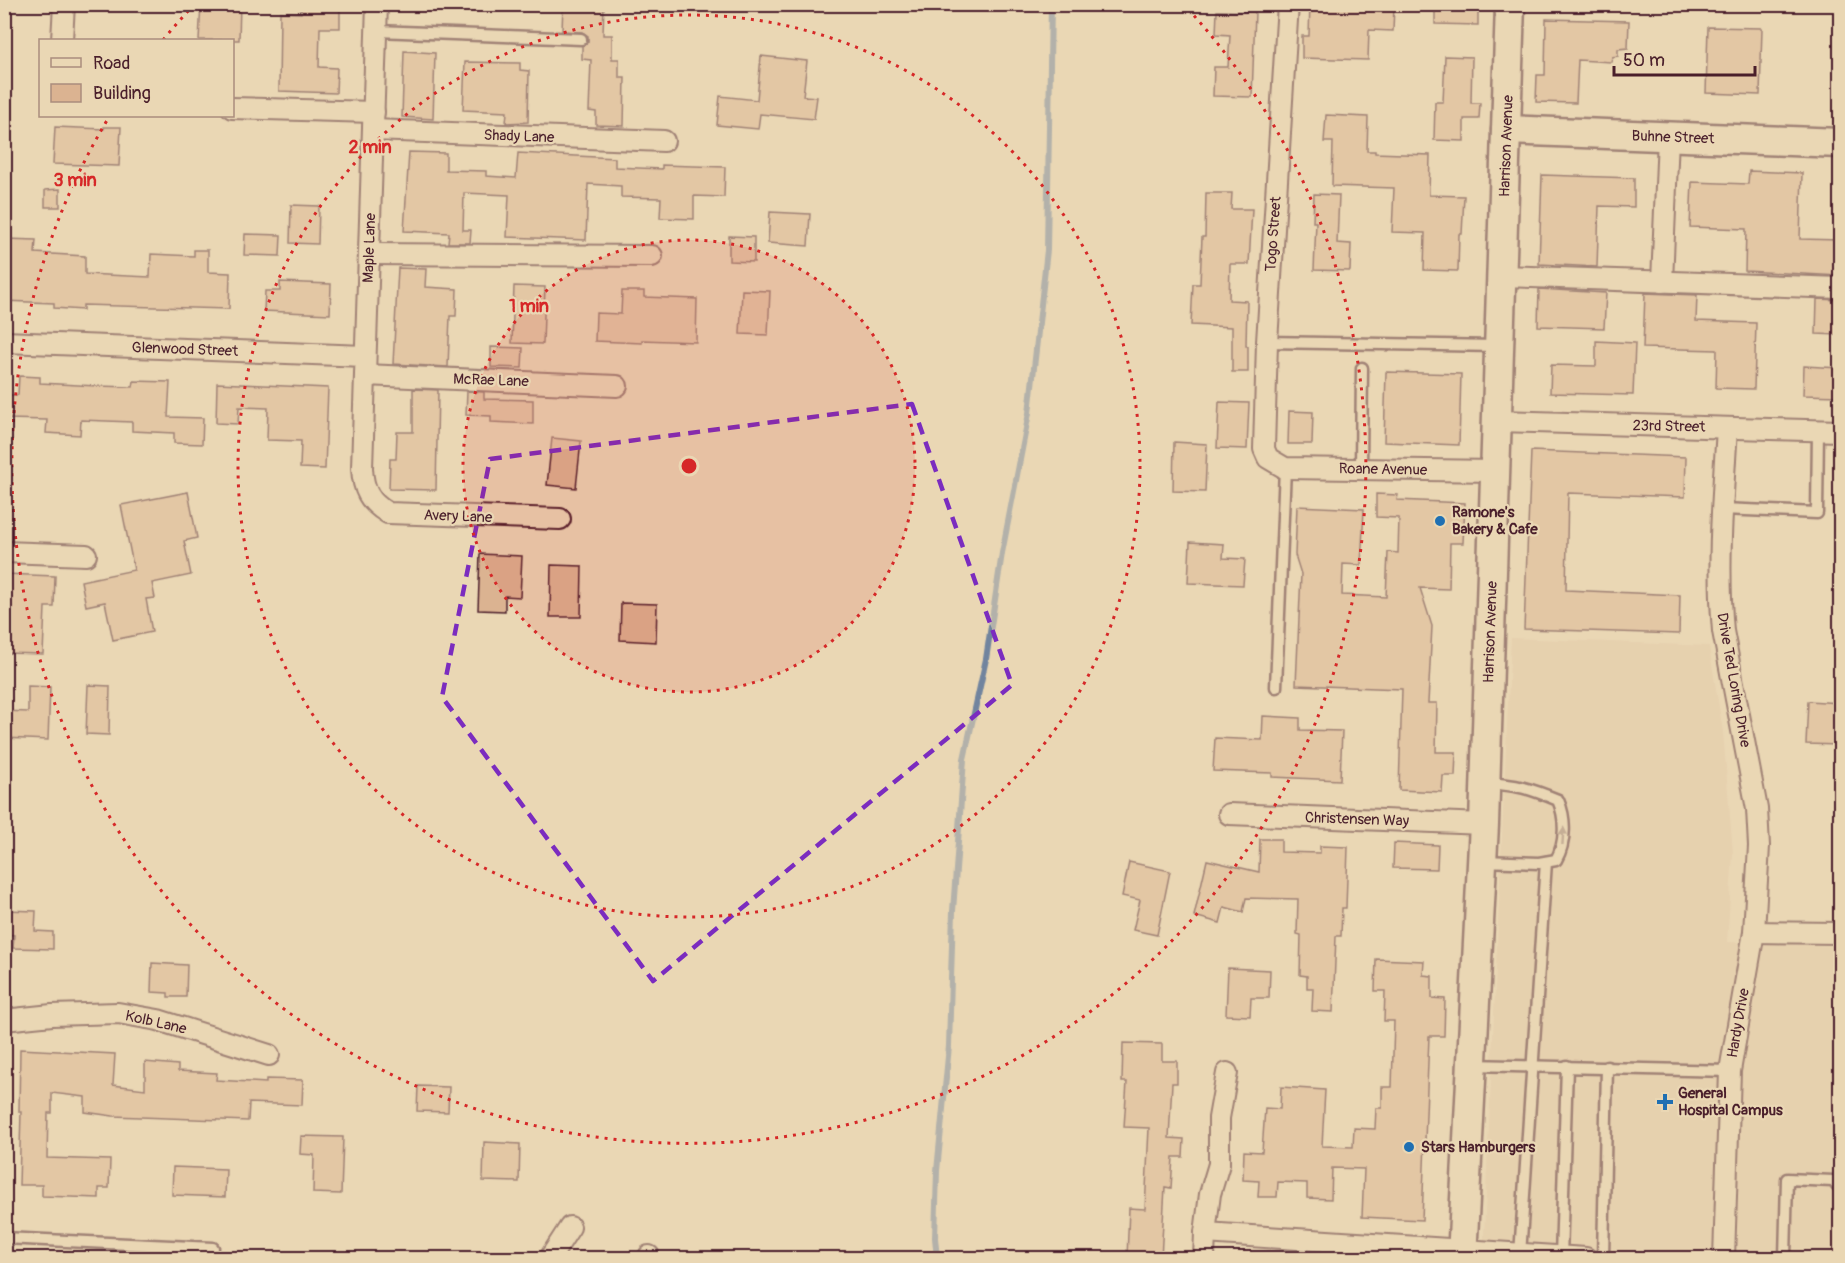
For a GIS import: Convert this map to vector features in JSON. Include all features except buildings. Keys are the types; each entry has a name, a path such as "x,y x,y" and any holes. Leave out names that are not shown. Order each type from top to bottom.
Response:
{"main road":[{"name":"Harrison Avenue","path":"1462,1255 1484,824 1510,4"},
{"name":"Buhne Street","path":"1506,130 1840,143"}],"street":[{"path":"62,39 64,4"},
{"name":"Maple Lane","path":"366,491 362,468 377,4"},
{"name":"Togo Street","path":"1279,464 1268,458 1264,449 1267,342 1288,4"},
{"name":"Shady Lane","path":"234,108 374,121 664,141"},
{"path":"1662,282 1668,137"},
{"path":"369,254 652,256"},
{"path":"1502,276 1840,288"},
{"name":"Glenwood Street","path":"4,342 365,365"},
{"name":"McRae Lane","path":"365,365 616,386"},
{"name":"23rd Street","path":"1498,421 1840,431"},
{"name":"Drive Ted Loring Drive","path":"1727,428 1720,577 1723,631 1759,828 1754,932"},
{"name":"Roane Avenue","path":"1279,464 1496,471"},
{"name":"Avery Lane","path":"366,491 373,503 388,513 560,519"},
{"path":"4,552 86,555"},
{"name":"Christensen Way","path":"1229,814 1484,824"},
{"path":"1754,932 1840,933"},
{"name":"Hardy Drive","path":"1724,1258 1730,1071 1754,932"},
{"name":"Kolb Lane","path":"4,1020 52,1015 118,1013 158,1020 269,1054"},
{"path":"1204,1258 1210,1194 1219,1164 1219,1118 1227,1073"},
{"path":"550,1258 570,1227"},
{"path":"1205,1233 1327,1249 1586,1258"}],"lane":[{"path":"377,31 581,39"},
{"path":"1267,342 1500,346"},
{"path":"1361,468 1362,368"},
{"path":"1722,509 1817,513 1818,430"},
{"path":"1276,687 1279,464"},
{"path":"1482,861 1546,862 1556,860 1561,850 1564,812 1558,800 1533,789 1515,784 1485,783"},
{"path":"1520,1255 1546,862"},
{"path":"1472,1065 1730,1071"},
{"path":"1561,1257 1567,1066"},
{"path":"1603,1258 1607,1067"},
{"path":"1785,1258 1787,1179 1833,1181 1840,1189"},
{"path":"4,1238 213,1248"}],"highlighted area":[{"path":"912,404 1012,685 653,981 442,697 490,459"}],"shaded area":[{"name":"General Hospital Campus","path":"1511,638 1709,646 1723,732 1733,853 1727,942 1840,946 1840,1258 1483,1258"}],"waterway":[{"path":"937,1258 935,1238 937,1171 949,1046 953,911 964,759 986,659 1002,553 1029,413 1047,250 1051,4"}],"place":[{"name":"Ramone's Bakery & Cafe","path":"1440,521"},
{"name":"General Hospital Campus","path":"1665,1102"},
{"name":"Stars Hamburgers","path":"1409,1147"}]}
